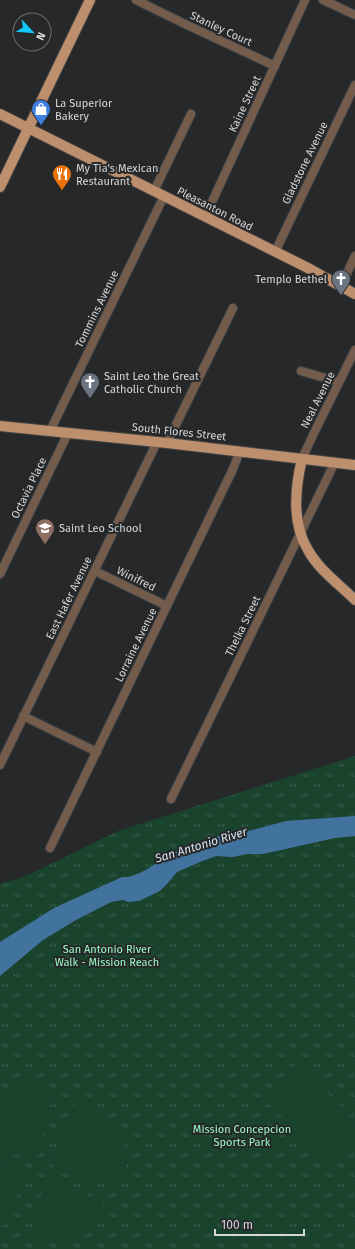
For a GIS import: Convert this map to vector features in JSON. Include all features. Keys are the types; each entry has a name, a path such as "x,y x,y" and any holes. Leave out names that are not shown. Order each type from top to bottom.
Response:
{"main road":[{"path":"0,186 90,0"},
{"name":"Pleasanton Road","path":"0,114 275,252 355,294"},
{"name":"South Flores Street","path":"0,426 162,442 355,465"},
{"path":"302,459 297,499 297,516 301,534 312,557 322,569 355,600"}],"street":[{"name":"Stanley Court","path":"136,0 275,66"},
{"name":"Kaine Street","path":"205,217 305,0"},
{"path":"323,0 355,15"},
{"name":"Gladstone Avenue","path":"275,252 355,85"},
{"path":"154,191 191,114"},
{"name":"Tommins Avenue","path":"50,431 164,196"},
{"path":"341,286 355,256"},
{"name":"East Hafer Avenue","path":"0,765 95,570 233,308"},
{"name":"Neal Avenue","path":"302,459 312,435 355,350"},
{"path":"301,371 339,382"},
{"name":"Octavia Place","path":"0,574 68,433"},
{"name":"Lorraine Avenue","path":"50,848 233,469 240,451"},
{"name":"Thelka Street","path":"171,799 335,462"},
{"name":"Winifred","path":"95,570 167,606"},
{"path":"23,716 97,752"}],"green space":[{"path":"355,756 355,1249 0,1249 0,884 26,876 118,831"},
{"path":"298,1063 355,1121 355,1144 331,1167 263,1097"},
{"path":"19,1084 36,1084 54,1089 44,1131 35,1156 28,1159 0,1148 0,1090"},
{"path":"79,1097 92,1102 103,1110 116,1124 120,1132 126,1150 126,1171 121,1187 67,1173 54,1168 51,1160 59,1137"},
{"path":"0,1162 22,1171 25,1178 1,1229 0,1228"},
{"path":"53,1181 75,1189 104,1204 98,1216 91,1225 75,1238 55,1242 31,1239 37,1208 45,1185"}],"water":[{"name":"San Antonio River","path":"355,816 355,836 335,838 263,854 248,854 232,857 216,856 177,872 160,891 139,901 128,902 123,900 111,902 76,920 43,940 0,976 0,942 54,908 122,877 129,877 141,873 169,855 225,834 229,836 286,821"}],"place":[{"name":"La Superior Bakery","path":"41,126"},
{"name":"My Tia's Mexican Restaurant","path":"62,191"},
{"name":"Templo Bethel","path":"341,296"},
{"name":"Saint Leo the Great Catholic Church","path":"90,399"},
{"name":"Saint Leo School","path":"45,545"}],"park label":[{"name":"San Antonio River Walk - Mission Reach","path":"107,955"},
{"name":"Mission Concepcion Sports Park","path":"242,1135"}]}
